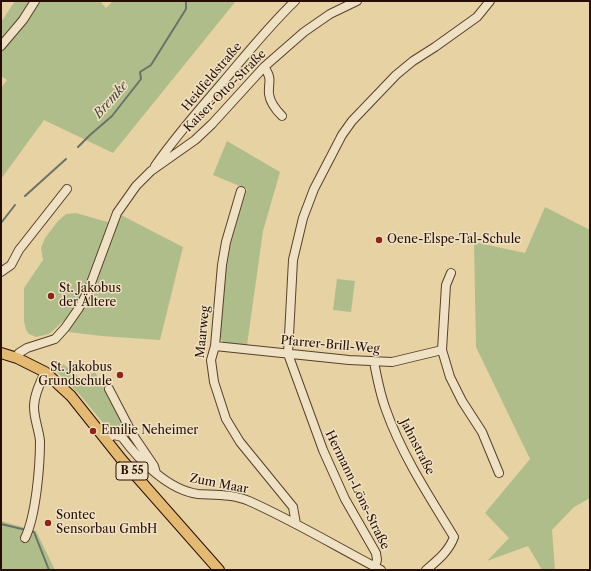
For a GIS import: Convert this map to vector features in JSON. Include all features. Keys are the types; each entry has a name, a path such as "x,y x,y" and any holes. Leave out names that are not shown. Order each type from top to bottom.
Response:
{"main road":[{"name":"B 55","path":"1,353 45,372 71,396 127,465 219,570"}],"street":[{"path":"1,46 23,20 35,1"},
{"name":"Heidfeldstraße","path":"151,171 194,116 275,21 295,1"},
{"name":"Kaiser-Otto-Straße","path":"15,358 19,353 27,348 54,339 65,328 79,308 88,291 119,210 136,186 151,171 195,140 212,124 264,67 304,32 330,14 357,1"},
{"name":"Hermann-Löns-Straße","path":"378,569 376,553 345,499 323,450 288,354 293,260 303,218 314,189 342,134 352,121 396,75 413,61 477,17 490,1"},
{"path":"264,67 270,77 269,93 271,101 275,109 282,116"},
{"path":"1,272 11,265 19,250 68,189"},
{"name":"Maarweg","path":"241,191 224,249 215,346 211,364 214,382 226,419 240,442 293,507 296,524"},
{"path":"451,273 446,285 442,350 450,377 462,401 482,432 499,473"},
{"name":"Pfarrer-Brill-Weg","path":"215,346 374,362 392,362 442,350"},
{"name":"Jahnstraße","path":"374,362 385,409 396,435 417,476 454,537 452,543 446,551 426,570"},
{"path":"27,533 36,490 40,440 34,404 38,387 45,372"},
{"path":"109,389 133,435 152,461 156,474"},
{"name":"Zum Maar","path":"106,439 114,436 122,437 147,466 156,474 178,488 187,492 237,497 248,501 296,524 378,569"}],"green space":[{"path":"15,1 100,1 106,8 113,1 236,1 113,153 44,120 1,179 1,88 7,80 1,76 1,22"},
{"path":"227,141 280,172 263,231 247,345 225,344 219,337 221,301 230,244 247,189 213,175"},
{"path":"545,207 590,230 590,498 574,507 552,530 555,570 542,570 528,546 487,561 509,538 485,513 530,459 476,347 474,242 525,253"},
{"path":"76,213 111,223 84,294 68,317 49,334 36,337 29,334 26,330 24,321 24,288 43,260 41,248 45,238 58,221 66,214"},
{"path":"121,215 183,247 160,340 68,332 82,311 117,221"},
{"path":"337,279 355,281 351,312 333,310"},
{"path":"62,363 81,379 95,372 127,428 108,429 80,395 56,371"},
{"path":"1,521 36,531 55,570 1,570"}],"waterway":[{"name":"Bremke","path":"78,147 112,116 141,79 140,72 151,65 186,9 186,1"},
{"name":"Bremke","path":"25,196 66,159"},
{"name":"Bremke","path":"1,223 15,205"},
{"path":"1,524 26,530"},
{"path":"30,531 34,532 49,570"}],"place":[{"name":"Oene-Elspe-Tal-Schule","path":"379,240"},
{"name":"St. Jakobus der Ältere","path":"51,296"},
{"name":"St. Jakobus Grundschule","path":"120,375"},
{"name":"Emilie Neheimer","path":"93,431"},
{"name":"Sontec Sensorbau GmbH","path":"48,523"}]}
